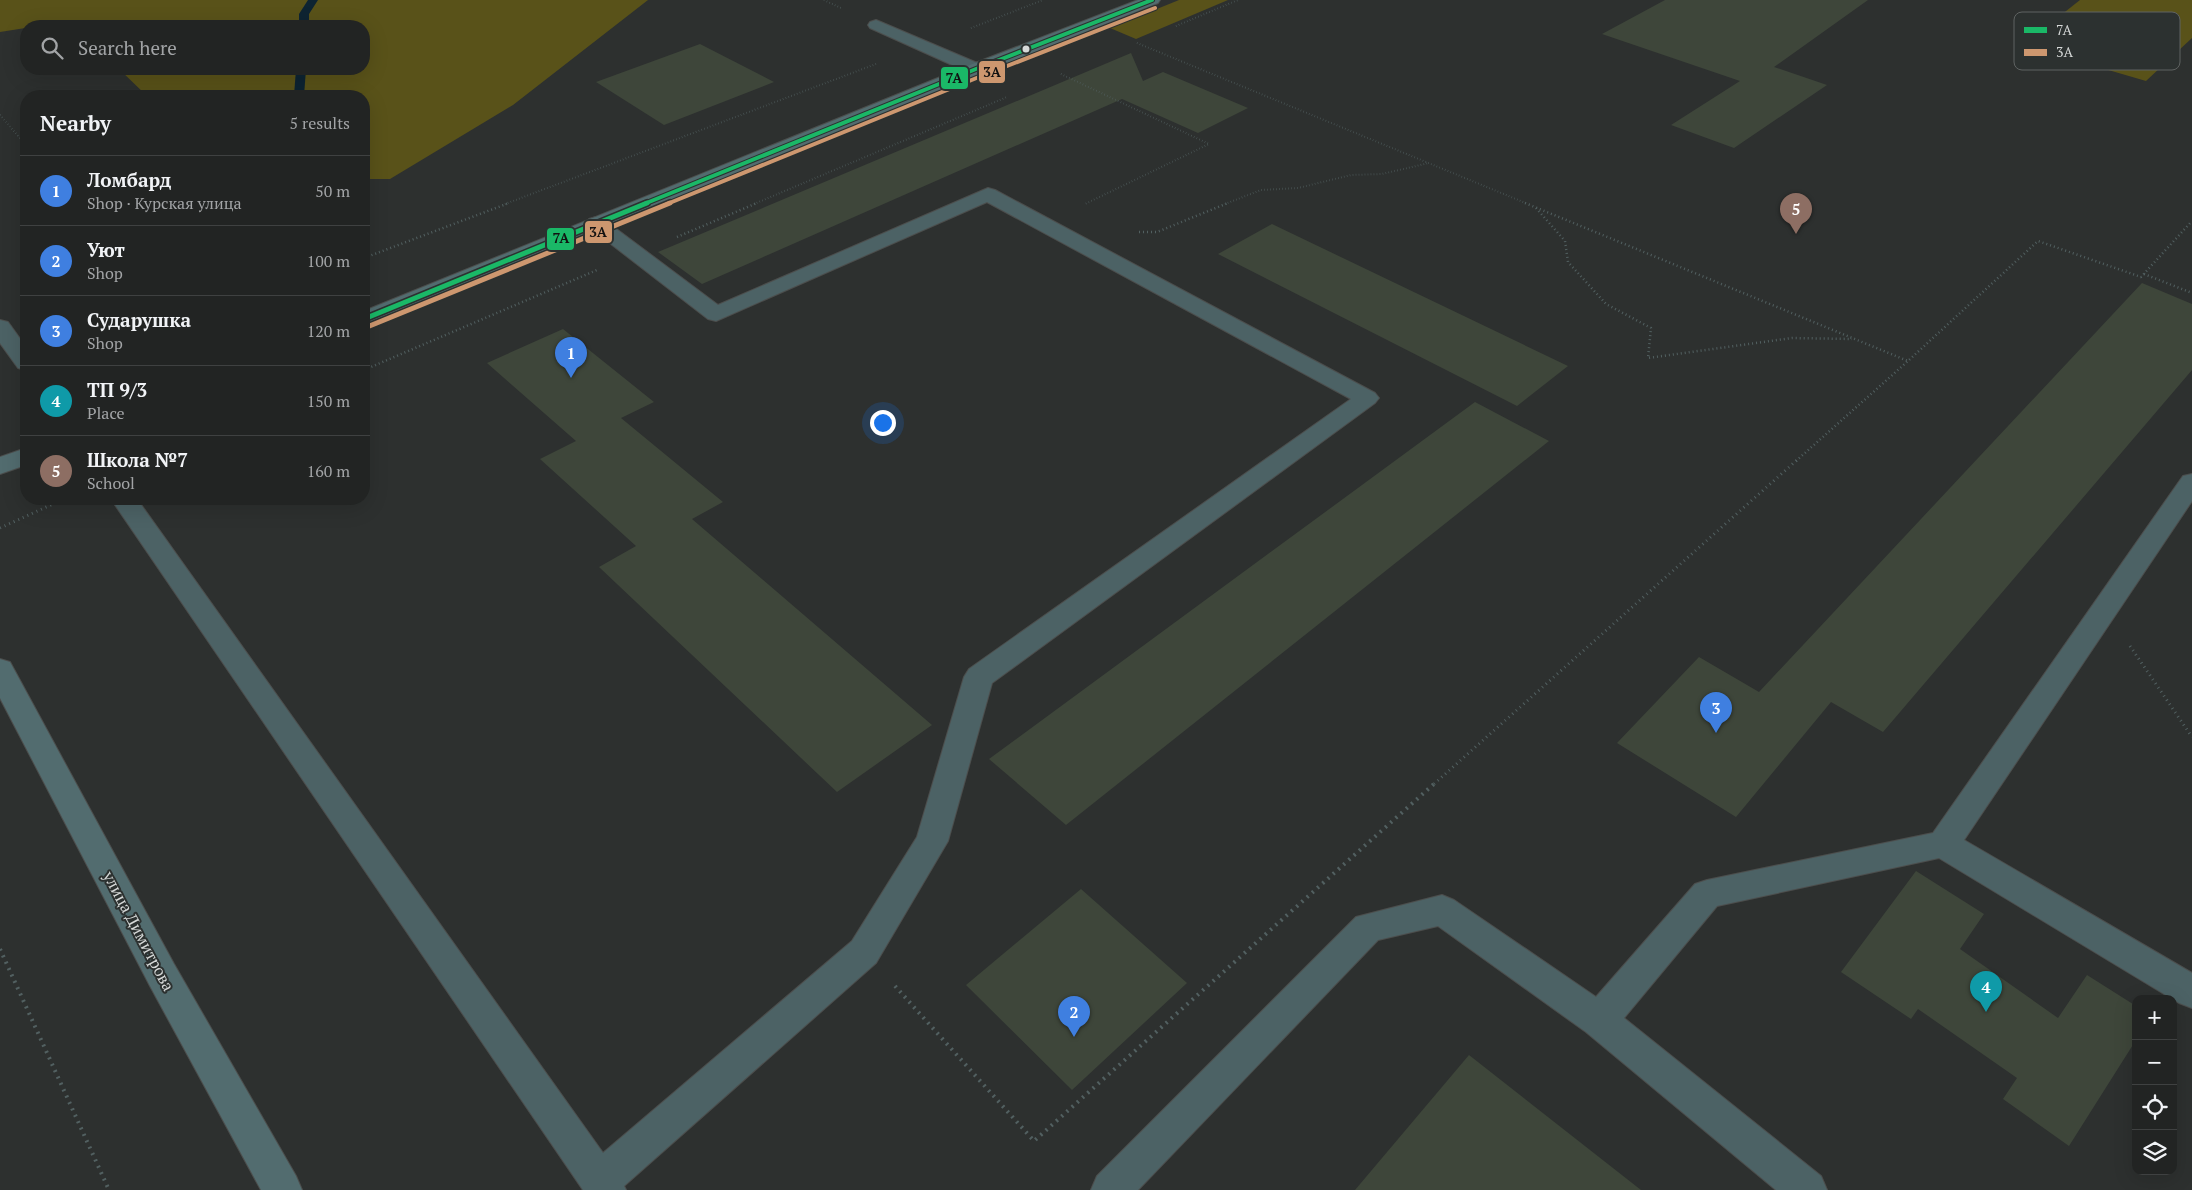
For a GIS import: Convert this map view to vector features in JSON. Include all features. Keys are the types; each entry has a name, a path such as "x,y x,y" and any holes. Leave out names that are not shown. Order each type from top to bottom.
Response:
{"main road":[{"path":"370,317 976,69 1152,0"},
{"path":"0,466 20,458"},
{"name":"улица Димитрова","path":"0,670 162,975 282,1190"}],"street":[{"path":"876,25 976,69"},
{"path":"128,505 603,1186 864,952 932,841 979,676 1367,398 988,194 716,314 596,223"},
{"path":"0,327 20,355"},
{"path":"1943,844 2192,482"},
{"path":"1599,1020 1707,894 1943,844 2192,992"},
{"path":"1111,1190 1368,928 1442,910 1599,1020 1801,1188"}],"path":[{"path":"370,256 1043,0"},
{"path":"1174,27 1238,0"},
{"path":"1146,39 1137,42 1908,361"},
{"path":"1044,224 1209,144 1061,74 1070,71"},
{"path":"370,367 1007,97"},
{"path":"0,115 20,138"},
{"path":"1082,245 1127,233 1157,232 1261,190 1298,188 1351,175 1382,174 1429,163"},
{"path":"1536,207 1565,241 1568,262 1606,304 1652,328 1648,358 1792,338 1855,339"},
{"path":"864,952 1034,1141 1908,361 2038,241 2141,278 2192,221"},
{"path":"2144,274 2192,293"},
{"path":"0,528 51,505"},
{"path":"2104,609 2192,737"},
{"path":"0,949 109,1190"}],"shaded area":[{"path":"0,0 648,0 513,105 390,179 370,179 370,90 141,90 125,75 370,75 370,20 20,20 20,29 0,32"},
{"path":"1179,0 1228,0 1136,39 1110,28"},
{"path":"2080,0 2192,0 2192,38 2180,49 2180,12 2065,12"},
{"path":"2108,70 2158,70 2146,81"}],"building":[{"path":"1665,0 1868,0 1774,67 1827,85 1734,148 1671,125 1740,81 1602,34"},
{"path":"700,44 774,82 664,125 596,82"},
{"path":"1131,53 1143,81 1163,72 1248,108 1198,133 1122,99 702,284 658,252"},
{"path":"1272,224 1568,366 1517,406 1218,254"},
{"path":"2142,283 2192,304 2192,370 1883,732 1831,702 1736,817 1617,743 1699,657 1759,692"},
{"path":"563,329 654,402 621,418 723,502 692,519 932,725 837,792 599,567 636,546 540,459 576,441 487,363"},
{"path":"1475,402 1549,441 1066,825 989,759"},
{"path":"1916,871 1984,914 1960,949 2058,1018 2087,975 2132,1003 2132,1046 2069,1146 2003,1099 2017,1078 1918,1009 1911,1019 1841,972"},
{"path":"1081,889 1187,983 1072,1090 966,985"},
{"path":"1469,1055 1641,1190 1355,1190"}],"waterway":[{"path":"304,20 304,14 313,0"},
{"path":"299,90 301,75"}],"transit line":[{"name":"7А","path":"370,317 976,69 1152,0"},
{"name":"3А","path":"370,326 979,77 1155,8"}],"place":[{"name":"Школа №7","path":"1796,234"},
{"name":"Ломбард","path":"571,378"},
{"name":"Сударушка","path":"1716,733"},
{"name":"ТП 9/3","path":"1986,1012"},
{"name":"Уют","path":"1074,1037"}]}
